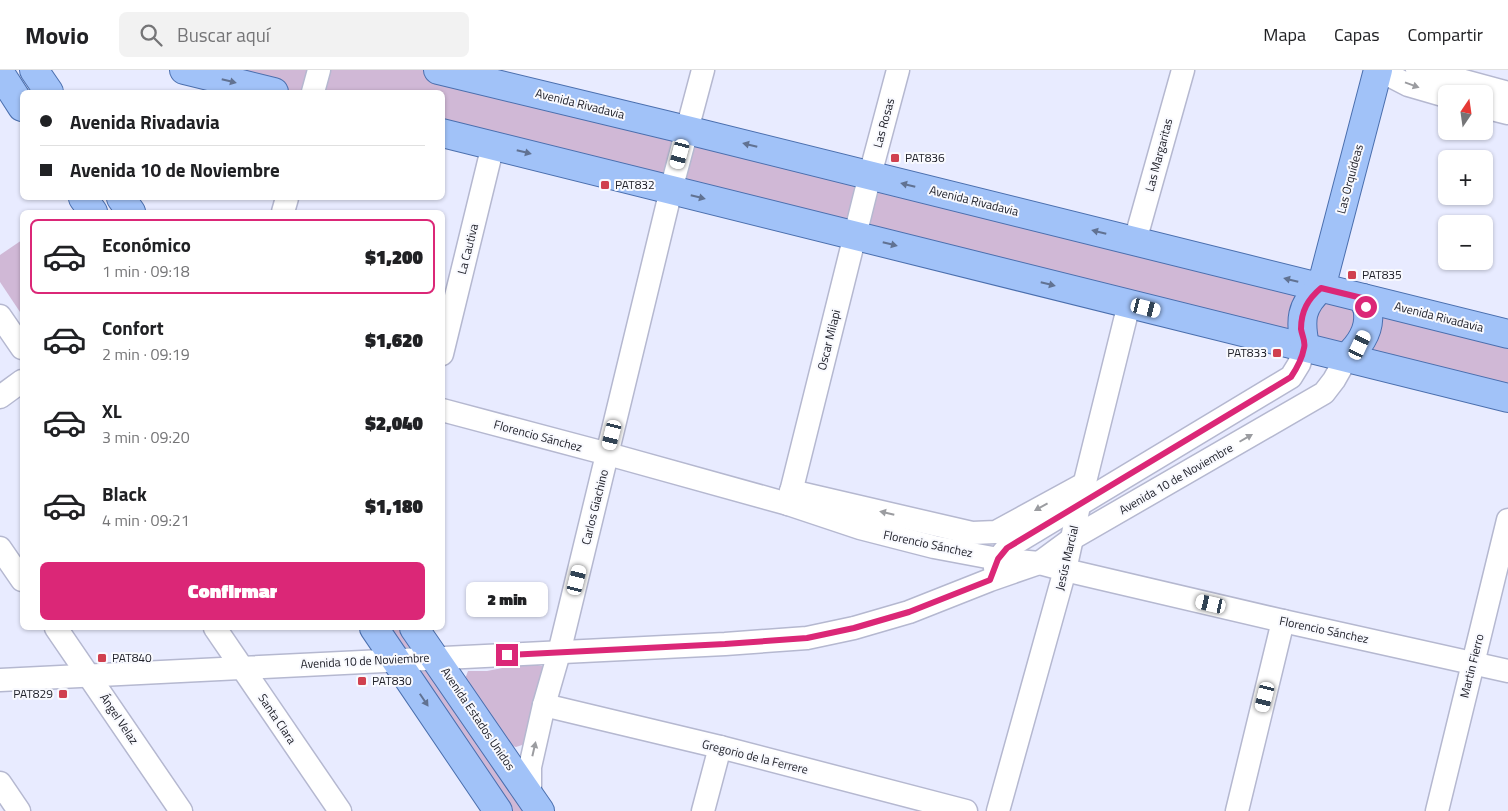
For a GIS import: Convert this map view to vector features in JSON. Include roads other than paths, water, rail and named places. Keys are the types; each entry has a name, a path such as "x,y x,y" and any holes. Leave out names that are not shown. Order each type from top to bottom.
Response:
{"main road":[{"path":"34,70 49,90"},
{"path":"184,70 266,90"},
{"name":"Avenida Rivadavia","path":"438,70 870,175 1508,334"},
{"name":"Las Orquídeas","path":"1321,288 1378,70"},
{"path":"0,73 20,104"},
{"path":"445,134 1508,398"},
{"path":"85,200 92,210"},
{"path":"1305,346 1301,330 1303,313 1310,297 1321,288"},
{"path":"1347,357 1360,345 1367,329 1368,311 1362,298"},
{"path":"375,630 498,811"},
{"name":"Avenida Estados Unidos","path":"415,630 535,804"}],"street":[{"path":"314,90 319,70"},
{"name":"Carlos Giachino","path":"535,804 530,767 544,705 559,653 671,190 703,70"},
{"name":"Las Rosas","path":"870,175 898,70"},
{"name":"Las Margaritas","path":"1136,241 1183,70"},
{"path":"1378,70 1408,85 1438,94"},
{"path":"1417,70 1508,93"},
{"path":"1493,109 1508,113"},
{"name":"La Cautiva","path":"445,342 494,145"},
{"name":"Oscar Milapi","path":"790,498 870,175"},
{"name":"Jesús Marcial","path":"998,811 1065,570 1084,484 1129,304"},
{"path":"0,316 20,345"},
{"path":"990,580 998,559 1007,548 1291,377 1300,364 1305,346"},
{"name":"Avenida 10 de Noviembre","path":"0,680 715,645 807,638 854,628 909,612 1039,563 1073,538 1324,393 1347,357"},
{"path":"0,397 20,382"},
{"name":"Florencio Sánchez","path":"445,411 608,454 790,498 860,528 934,547 998,559 1039,563 1283,621 1508,671"},
{"path":"790,498 972,533 987,533 996,532 1084,484"},
{"name":"Martin Fierro","path":"1437,811 1508,520"},
{"path":"0,548 20,577"},
{"path":"1237,811 1283,621"},
{"name":"Ángel Velaz","path":"57,630 180,811"},
{"name":"Santa Clara","path":"216,630 340,811"},
{"name":"Gregorio de la Ferrere","path":"544,705 720,747 966,811"},
{"path":"703,811 720,747"},
{"path":"0,783 19,811"}],"place":[{"name":"PAT836","path":"895,158"},
{"name":"PAT832","path":"605,185"},
{"name":"PAT835","path":"1352,275"},
{"name":"PAT833","path":"1277,353"},
{"name":"PAT840","path":"102,658"},
{"name":"PAT830","path":"362,681"},
{"name":"PAT829","path":"63,694"}]}
